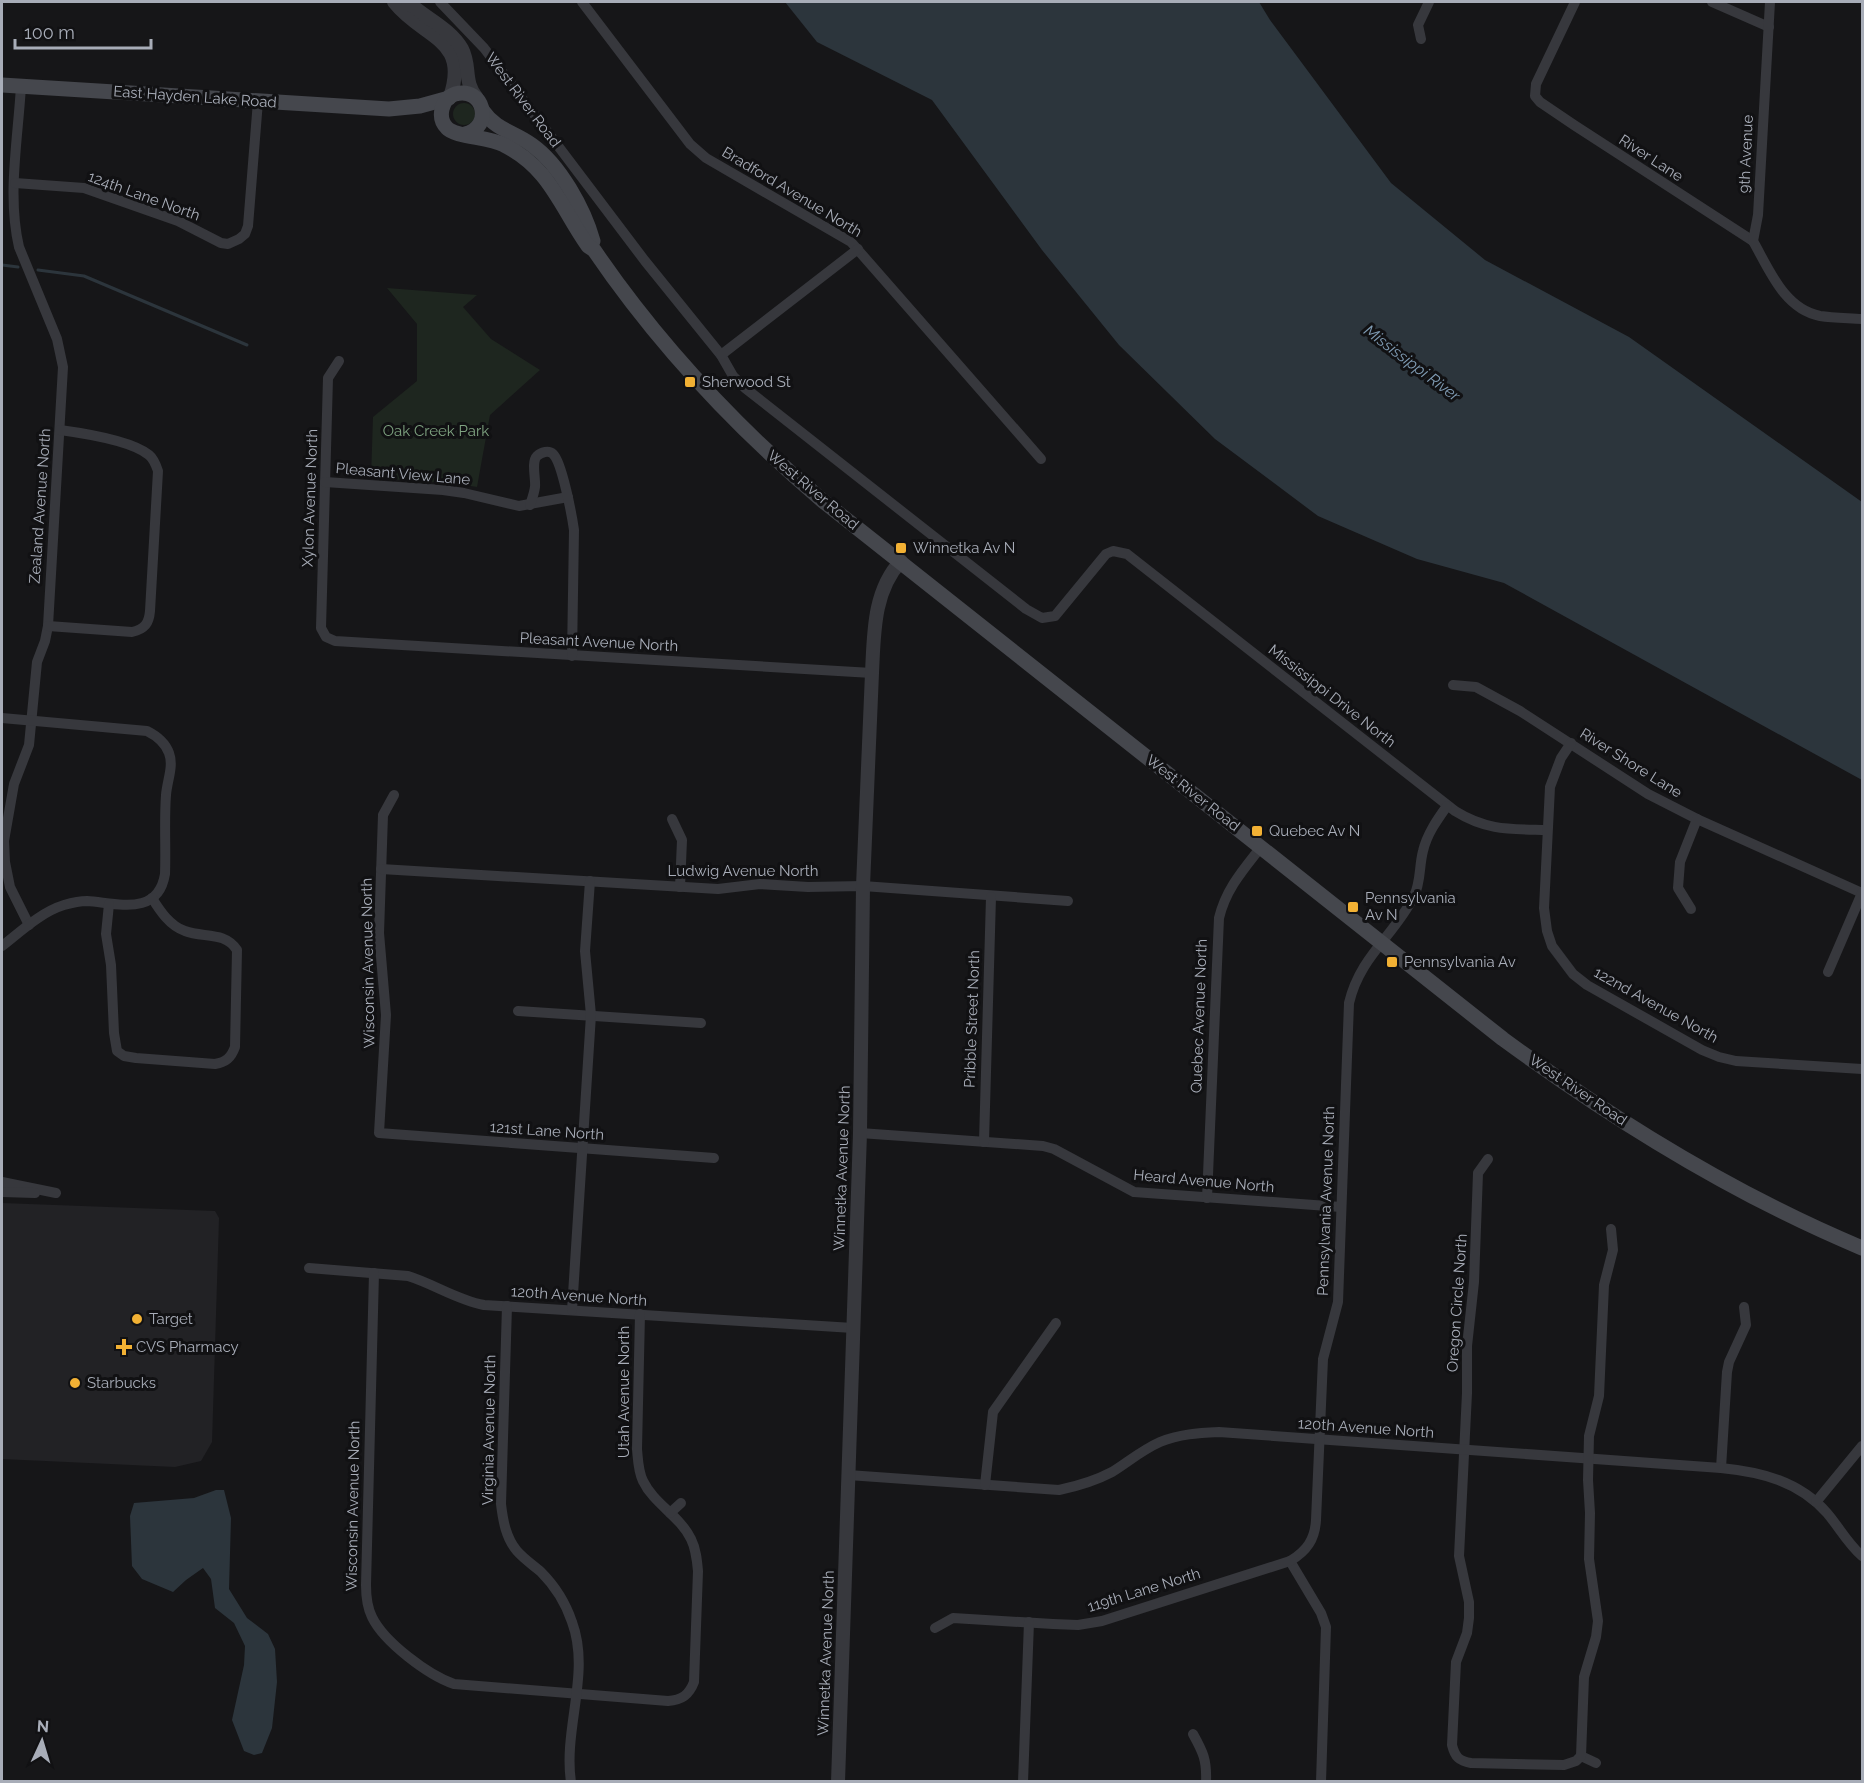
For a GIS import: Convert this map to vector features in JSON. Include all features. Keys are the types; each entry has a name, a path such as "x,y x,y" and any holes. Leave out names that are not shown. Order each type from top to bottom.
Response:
{"main road":[{"name":"East Hayden Lake Road","path":"2,85 389,109 420,106 449,97"},
{"path":"462,93 480,104 479,126 475,130 465,134 453,133 445,126 441,114 449,97 462,93"},
{"name":"West River Road","path":"480,104 497,127 534,146 557,171 577,204 593,240 594,250"},
{"name":"East Hayden Lake Road","path":"389,109 409,115 429,116 445,126"},
{"name":"West River Road","path":"465,134 501,143 529,160 548,181 583,238 626,296 670,349 747,432 823,501 902,561 1503,1039 1614,1116 1684,1159 1821,1231 1863,1248"}],"street":[{"path":"393,2 408,18 444,44 453,56 456,71 449,97"},
{"name":"West River Road","path":"408,2 458,42 465,55 468,86 480,104"},
{"name":"West River Road","path":"440,2 484,48 645,261 721,355 733,376 770,409 1026,609 1042,618 1055,616 1098,562 1113,551"},
{"name":"Bradford Avenue North","path":"582,2 690,144 706,158 851,242 1041,459"},
{"path":"1421,39 1418,25 1429,2"},
{"name":"River Lane","path":"1575,2 1536,84 1535,96 1540,102 1582,130 1753,241"},
{"path":"1712,2 1769,27"},
{"name":"9th Avenue","path":"1753,241 1758,215 1770,2"},
{"name":"Zealand Avenue North","path":"21,86 14,218 19,247 57,339 63,367 48,626 37,662 29,745 14,784 4,841 10,887 29,925"},
{"name":"124th Lane North","path":"15,183 84,188 178,221 221,243 228,244 245,234 249,223 258,101"},
{"path":"1753,241 1782,291 1801,308 1819,316 1863,320"},
{"path":"721,355 858,249"},
{"name":"Xylon Avenue North","path":"326,637 321,628 328,378 339,361"},
{"path":"48,626 132,632 147,624 150,611 158,471 153,459 141,450 94,435 60,430"},
{"path":"530,505 535,491 534,460 537,455 550,452 555,455 568,497 574,530 572,656"},
{"name":"Pleasant View Lane","path":"326,482 442,490 506,504 530,505 568,497"},
{"name":"Mississippi Drive North","path":"1113,551 1121,552 1135,560 1447,806 1471,821 1487,826 1547,830"},
{"name":"Winnetka Avenue North","path":"838,1782 860,1133 863,886 872,673 880,599 889,576 902,561"},
{"name":"Pleasant Avenue North","path":"326,637 335,641 872,673"},
{"name":"River Shore Lane","path":"1452,685 1476,687 1520,711 1648,794 1697,819 1862,893"},
{"path":"2,718 147,730 164,743 170,754 171,765 166,795 165,874 152,898 129,906 85,901 63,905 29,925 2,946"},
{"name":"122nd Avenue North","path":"1572,744 1554,773 1550,787 1544,908 1547,931 1552,946 1573,974 1587,985 1702,1050 1719,1057 1863,1069"},
{"name":"Wisconsin Avenue North","path":"379,1134 386,1015 380,955 383,815 394,795"},
{"name":"Pennsylvania Avenue North","path":"1290,1561 1310,1544 1316,1529 1323,1359 1338,1302 1349,1003 1361,970 1415,894 1427,837 1447,806"},
{"path":"672,819 682,840 680,887"},
{"path":"1691,909 1678,888 1678,879 1680,862 1697,819"},
{"name":"Quebec Avenue North","path":"1207,1198 1219,918 1230,888 1260,847"},
{"name":"Ludwig Avenue North","path":"381,869 717,889 760,884 808,887 863,886 1068,901"},
{"path":"572,1310 591,1015 585,951 590,881"},
{"path":"1828,972 1862,893"},
{"name":"Pribble Street North","path":"984,1142 991,897"},
{"path":"109,904 106,934 111,965 117,1050 124,1056 136,1058 215,1064 223,1062 232,1056 236,1047 237,950 226,939 182,930 163,915 152,898"},
{"path":"518,1011 701,1023"},
{"name":"Heard Avenue North","path":"860,1133 1043,1146 1054,1149 1134,1192 1341,1207"},
{"name":"121st Lane North","path":"379,1134 714,1158"},
{"name":"Oregon Circle North","path":"1488,1160 1478,1173 1474,1281 1467,1346 1459,1556 1469,1602 1469,1618 1467,1633 1456,1662 1452,1745 1459,1759 1471,1762 1564,1765 1576,1761 1581,1756"},
{"path":"2,1182 56,1194 2,1192"},
{"path":"1596,1763 1581,1756 1584,1677 1598,1621 1589,1560 1588,1459 1591,1426 1599,1396 1604,1285 1613,1250 1611,1229"},
{"name":"120th Avenue North","path":"309,1268 408,1276 474,1303 853,1328"},
{"name":"Wisconsin Avenue North","path":"374,1273 366,1585 367,1601 372,1617 394,1643 440,1679 470,1686 576,1694"},
{"name":"Virginia Avenue North","path":"507,1306 501,1504 503,1521 516,1550 554,1586 573,1623 578,1644 570,1781"},
{"path":"1721,1468 1727,1372 1729,1362 1746,1325 1744,1307"},
{"name":"Utah Avenue North","path":"576,1694 677,1701 686,1697 694,1682 698,1571 692,1540 683,1527 651,1494 642,1480 638,1465 640,1314"},
{"path":"985,1485 993,1412 998,1401 1056,1323"},
{"name":"120th Avenue North","path":"848,1475 1050,1490 1079,1486 1113,1471 1145,1449 1162,1441 1199,1433 1219,1432 1721,1468 1765,1475 1804,1492 1816,1502 1863,1556"},
{"path":"1816,1502 1863,1446"},
{"path":"670,1513 681,1503"},
{"path":"1290,1561 1321,1613 1326,1628 1321,1782"},
{"name":"119th Lane North","path":"935,1628 953,1618 1078,1625 1102,1621 1290,1561"},
{"path":"1023,1782 1029,1622"},
{"path":"1192,1734 1207,1764 1206,1782"},
{"path":"558,1782 570,1781"}],"shaded area":[{"path":"2,1203 215,1211 219,1218 212,1442 201,1461 175,1467 2,1459"}],"green space":[{"path":"464,103 472,106 475,114 472,122 464,125 456,122 453,114 456,106"},
{"name":"Oak Creek Park","path":"387,288 477,295 463,307 491,339 540,370 490,415 477,487 452,483 371,478 373,417 417,381 417,324"}],"water":[{"name":"Mississippi River","path":"785,2 1259,2 1391,183 1485,260 1629,337 1862,502 1862,780 1504,583 1417,559 1318,516 1215,439 1119,345 1042,250 932,100 817,42"},
{"path":"216,1490 224,1490 231,1518 229,1589 247,1618 268,1634 275,1649 277,1682 272,1728 262,1753 254,1755 244,1751 232,1720 244,1665 245,1646 234,1623 215,1608 211,1579 203,1568 173,1592 142,1579 132,1566 130,1516 134,1503 194,1498"}],"waterway":[{"path":"2,265 18,267"},
{"path":"38,270 84,276 247,345"}],"place":[{"name":"Sherwood St","path":"690,382"},
{"name":"Winnetka Av N","path":"901,548"},
{"name":"Quebec Av N","path":"1257,831"},
{"name":"Pennsylvania Av N","path":"1353,907"},
{"name":"Pennsylvania Av","path":"1392,962"},
{"name":"Target","path":"137,1319"},
{"name":"CVS Pharmacy","path":"124,1347"},
{"name":"Starbucks","path":"75,1383"}]}
